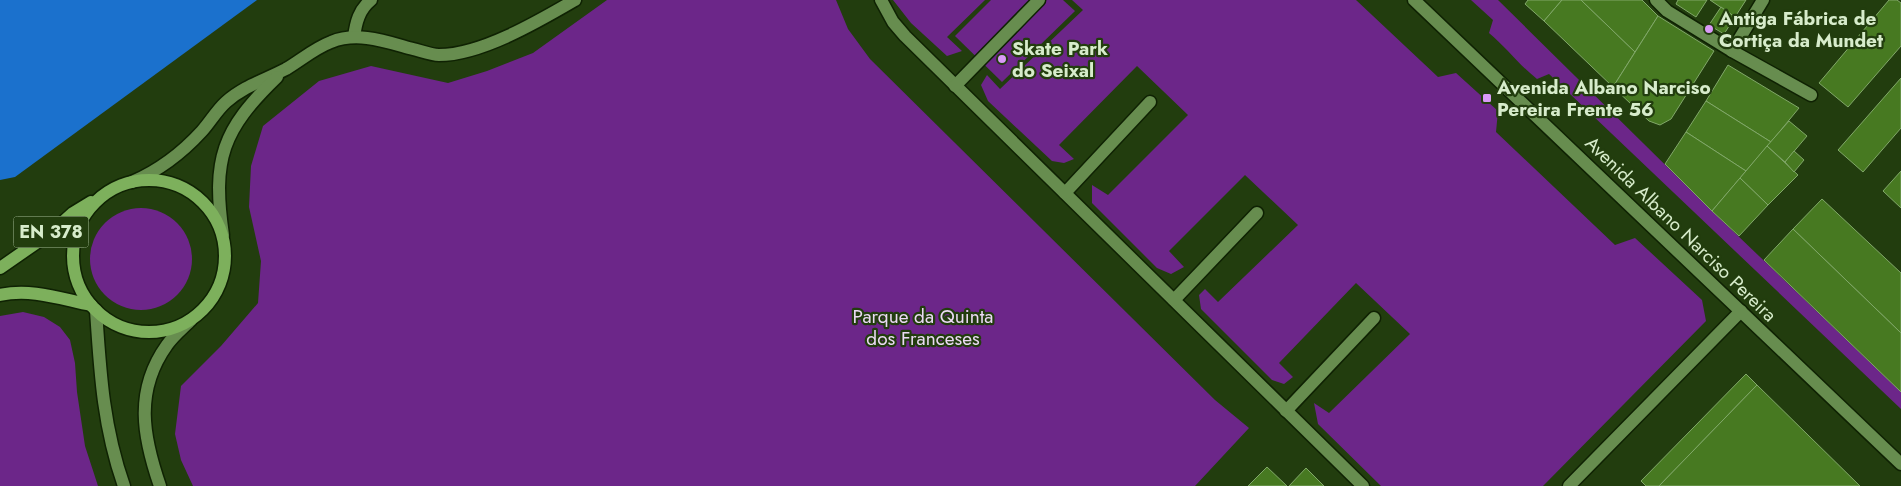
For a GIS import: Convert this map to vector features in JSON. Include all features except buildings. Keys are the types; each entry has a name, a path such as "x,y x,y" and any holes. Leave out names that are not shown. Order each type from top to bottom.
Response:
{"main road":[{"name":"EN 378","path":"0,268 52,232 73,213 116,187 132,182 161,181 188,190 209,209 222,235 225,259 221,282 209,303 191,320 173,329 152,332 132,330 112,322 93,307 78,284 73,260 76,236 86,214 102,196"},
{"name":"EN 378","path":"0,295 15,292 40,294 93,307"}],"street":[{"path":"371,0 357,20 354,37 382,40 438,55 461,52 483,45 522,29 575,0"},
{"path":"881,0 893,22 905,36 1363,486"},
{"path":"955,86 1039,0"},
{"name":"Avenida Albano Narciso Pereira","path":"1414,0 1901,464"},
{"path":"1656,0 1668,11 1732,51 1811,95"},
{"path":"1732,51 1763,0"},
{"name":"EN 378","path":"132,182 163,166 176,156 202,131 224,103 238,93 252,84 284,70 329,43 354,37"},
{"name":"EN 378","path":"222,235 218,184 223,152 239,118 252,101 284,70"},
{"path":"1065,193 1150,102"},
{"path":"1174,300 1257,212"},
{"path":"93,307 103,402 113,456 124,486"},
{"path":"1569,486 1741,312"},
{"path":"1286,411 1374,318"},
{"path":"160,486 146,440 143,413 147,388 167,344 191,320"}],"green space":[{"name":"Parque da Quinta dos Franceses","path":"607,0 836,0 848,29 870,59 1215,400 1249,428 1195,486 193,486 181,460 175,434 181,386 221,346 258,303 261,261 249,207 251,166 263,126 319,81 371,66 448,83 487,71 533,53"},
{"path":"893,0 985,0 947,37 962,51 947,56 911,23"},
{"name":"Skate Park do Seixal","path":"991,0 1063,0 1075,11 1002,82 955,36"},
{"path":"1072,0 1356,0 1438,77 1456,73 1498,111 1496,132 1615,245 1635,238 1702,300 1706,321 1543,486 1381,486 1318,424 1314,403 1329,413 1410,334 1356,283 1279,363 1293,377 1284,384 1272,380 1201,309 1199,295 1205,289 1218,302 1298,225 1245,175 1169,251 1184,267 1171,274 1157,268 1092,203 1092,185 1108,195 1188,115 1137,66 1059,145 1074,159 1064,163 1052,161 988,101 981,85 987,75 1000,89 1083,10"},
{"path":"1471,0 1498,0 1712,211 1901,392 1901,409 1549,74 1537,79 1524,68 1489,33 1493,20"},
{"path":"141,208 160,212 177,223 188,240 192,259 188,278 177,295 160,306 141,310 122,306 105,295 94,278 90,259 94,240 105,223 122,212"},
{"path":"23,312 44,317 60,327 70,340 75,363 85,446 98,486 0,486 0,316"}],"water":[{"path":"0,0 257,0 15,177 0,180"}],"place":[{"name":"Antiga Fábrica de Cortiça da Mundet","path":"1709,29"},
{"name":"Skate Park do Seixal","path":"1002,59"},
{"name":"Avenida Albano Narciso Pereira Frente 56","path":"1487,98"}]}
